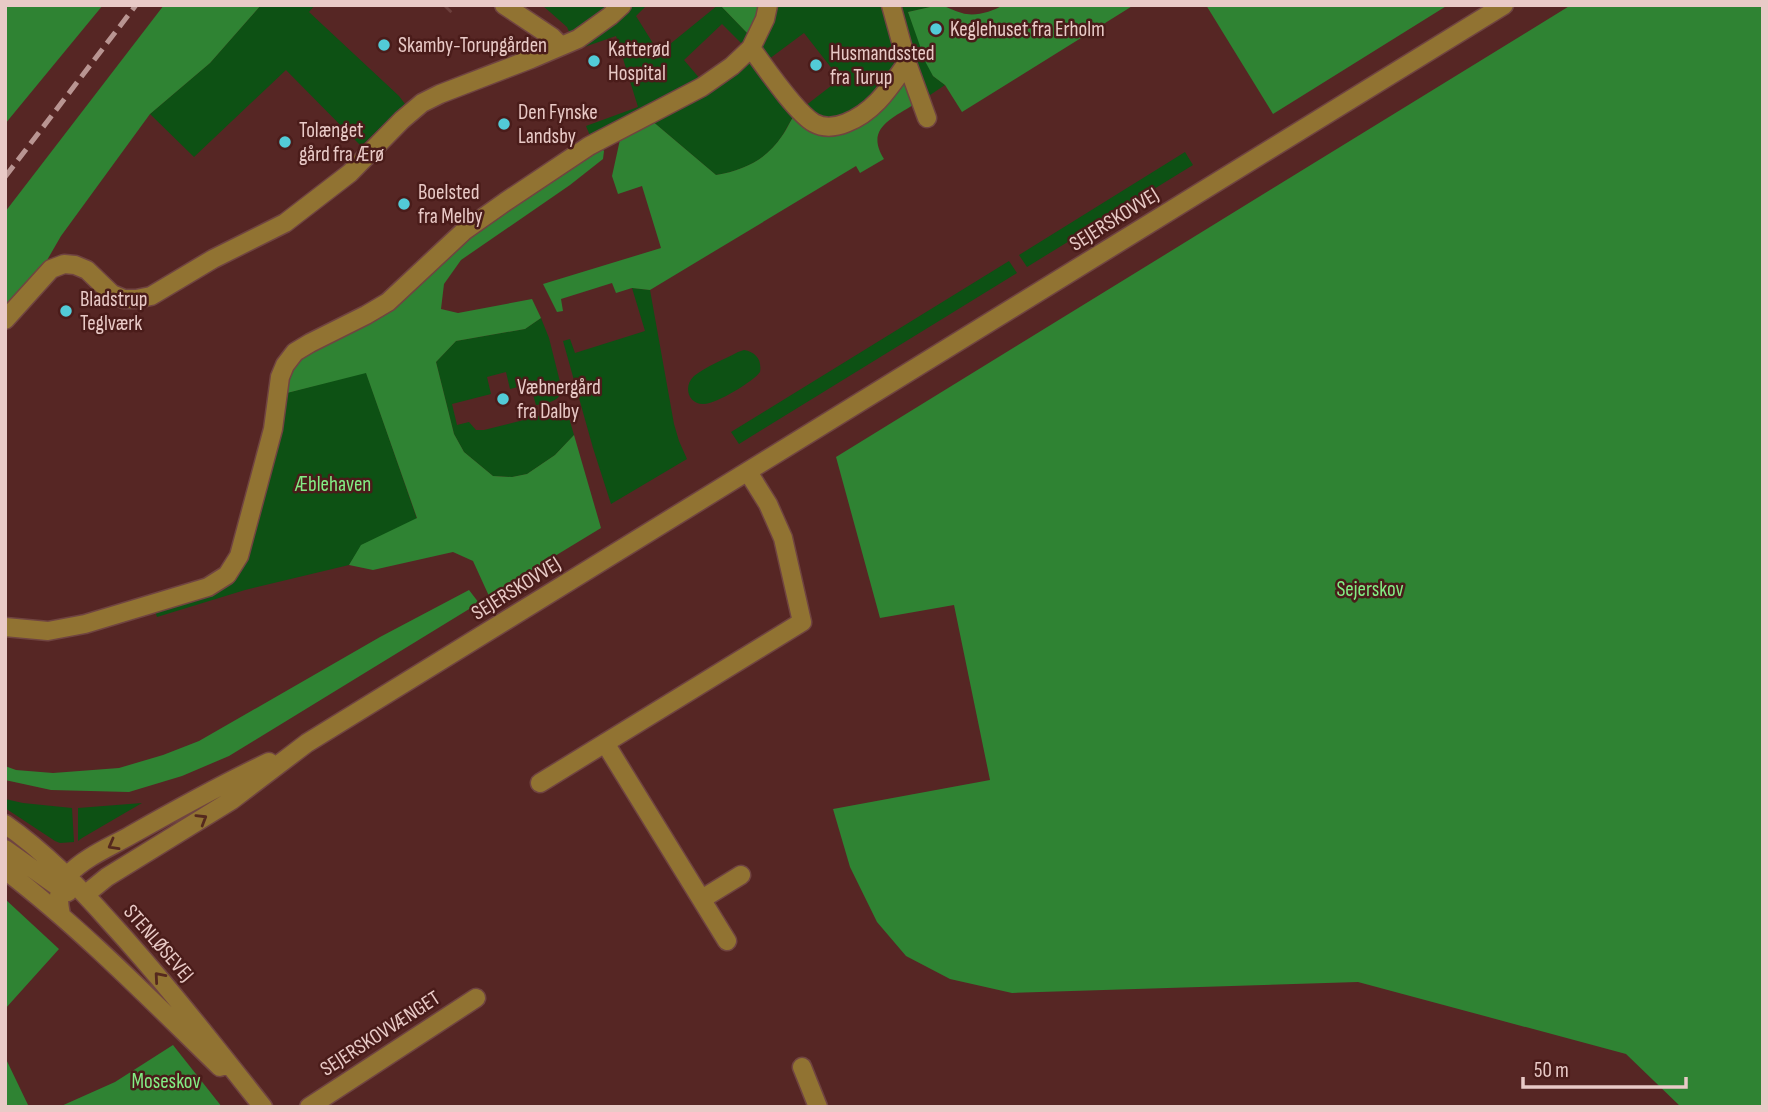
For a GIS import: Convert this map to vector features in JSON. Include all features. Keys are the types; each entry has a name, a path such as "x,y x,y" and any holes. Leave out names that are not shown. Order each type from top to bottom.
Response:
{"street":[{"path":"504,5 561,46"},
{"path":"5,320 51,270 64,264 87,270 112,294 124,299 151,296 213,259 285,223 302,211 350,173 401,120 422,103 531,60 578,38 622,5"},
{"path":"5,627 48,631 70,628 208,587 227,575 239,556 272,429 279,377 295,352 388,302 464,232 589,146 702,87 732,66 751,48 765,19 768,5"},
{"path":"891,5 907,63 927,118"},
{"name":"SEJERSKOVVEJ","path":"86,894 107,877 232,800 307,743 1504,5"},
{"path":"751,48 801,112 814,123 825,127 856,120 873,108 907,63"},
{"path":"540,783 802,622 783,538 768,504 748,471"},
{"name":"SEJERSKOVVEJ","path":"63,882 89,859 215,788 307,743"},
{"path":"605,743 727,941"},
{"path":"5,824 76,894 86,894"},
{"path":"5,849 63,882"},
{"name":"STENLØSEVEJ","path":"5,870 61,915 261,1107"},
{"path":"702,899 741,875"},
{"path":"61,915 58,902 63,882"},
{"name":"STENLØSEVEJ","path":"86,894 183,1006 261,1107"},
{"name":"SEJERSKOVVÆNGET","path":"309,1107 476,998"},
{"path":"802,1066 818,1107"}],"green space":[{"path":"5,5 103,5 5,124"},
{"path":"164,5 261,5 210,63 150,114 61,236 46,262 5,309 5,212"},
{"path":"261,5 315,5 309,12 405,104 361,146 286,70 194,157 150,114 210,63"},
{"path":"542,5 617,5 571,36 567,27"},
{"path":"633,5 647,5 636,16 659,53 718,5 750,36 741,43 722,24 684,60 701,80 591,138 586,126 638,107 616,36 561,55"},
{"path":"720,5 762,5 750,36"},
{"path":"772,5 887,5 897,58 871,102 837,120 818,120 805,106 840,79 804,33 769,59 778,71 776,73 760,49"},
{"path":"897,5 939,5 908,12 933,76 945,85 930,95 925,88"},
{"path":"939,5 967,14 977,14 1003,5 1134,5 962,112 945,85 933,76 908,12"},
{"path":"1206,5 1448,5 1273,114"},
{"name":"Sejerskov","path":"1571,5 1763,5 1763,1107 1681,1107 1626,1054 1358,982 1012,993 950,979 906,956 877,922 850,867 833,809 990,780 954,605 880,618 836,457"},
{"path":"750,60 797,112 769,152 745,167 716,175 651,120"},
{"path":"904,79 913,105 889,120 879,132 877,140 884,159 860,173 856,166 650,290 632,288 616,293 612,283 561,299 563,311 557,312 543,284 661,248 642,186 618,194 612,176 621,135 651,120 716,175 745,167 769,152 797,112 822,130"},
{"path":"601,147 604,151 603,159 461,260 444,284 441,309 458,313 532,299 541,318 525,329 456,341 436,362 454,434 464,452 493,476 512,477 527,474 555,455 574,435 601,528 489,596 473,561 453,552 373,570 349,565 361,545 417,518 366,373 283,394 293,370 311,351 467,236"},
{"path":"1185,152 1193,165 1027,267 1019,255"},
{"path":"1009,261 1017,273 739,444 731,432"},
{"path":"632,288 650,290 674,424 687,459 611,504 563,341 570,339 575,353 645,331"},
{"path":"541,318 562,390 558,397 536,405 530,384 510,389 506,372 487,377 491,394 452,404 457,425 469,422 476,430 484,430 559,411 565,412 569,418 574,435 555,455 527,474 512,477 493,476 464,452 454,434 436,362 456,341 525,329"},
{"path":"744,350 759,360 760,372 756,376 716,401 703,404 691,398 688,389 694,376"},
{"name":"Æblehaven","path":"366,372 417,519 362,545 349,565 245,590 157,617 154,608 221,587 283,394"},
{"path":"469,590 479,603 229,756 182,776 129,792 51,790 5,780 5,766 16,770 53,773 119,768 199,741 380,637"},
{"path":"5,799 72,808 74,842 55,841 5,808"},
{"path":"142,803 82,838 78,841 78,808"},
{"path":"5,899 59,949 5,1009"},
{"name":"Moseskov","path":"173,1045 222,1107 59,1107 115,1082"},
{"path":"5,1057 29,1107 5,1107"}],"railway":[{"path":"5,177 136,5"}],"place":[{"name":"Keglehuset fra Erholm","path":"936,29"},
{"name":"Skamby-Torupgården","path":"384,45"},
{"name":"Katterød Hospital","path":"594,61"},
{"name":"Husmandssted fra Turup","path":"816,65"},
{"name":"Den Fynske Landsby","path":"504,124"},
{"name":"Tolænget gård fra Ærø","path":"285,142"},
{"name":"Boelsted fra Melby","path":"404,204"},
{"name":"Bladstrup Teglværk","path":"66,311"},
{"name":"Væbnergård fra Dalby","path":"503,399"}]}
